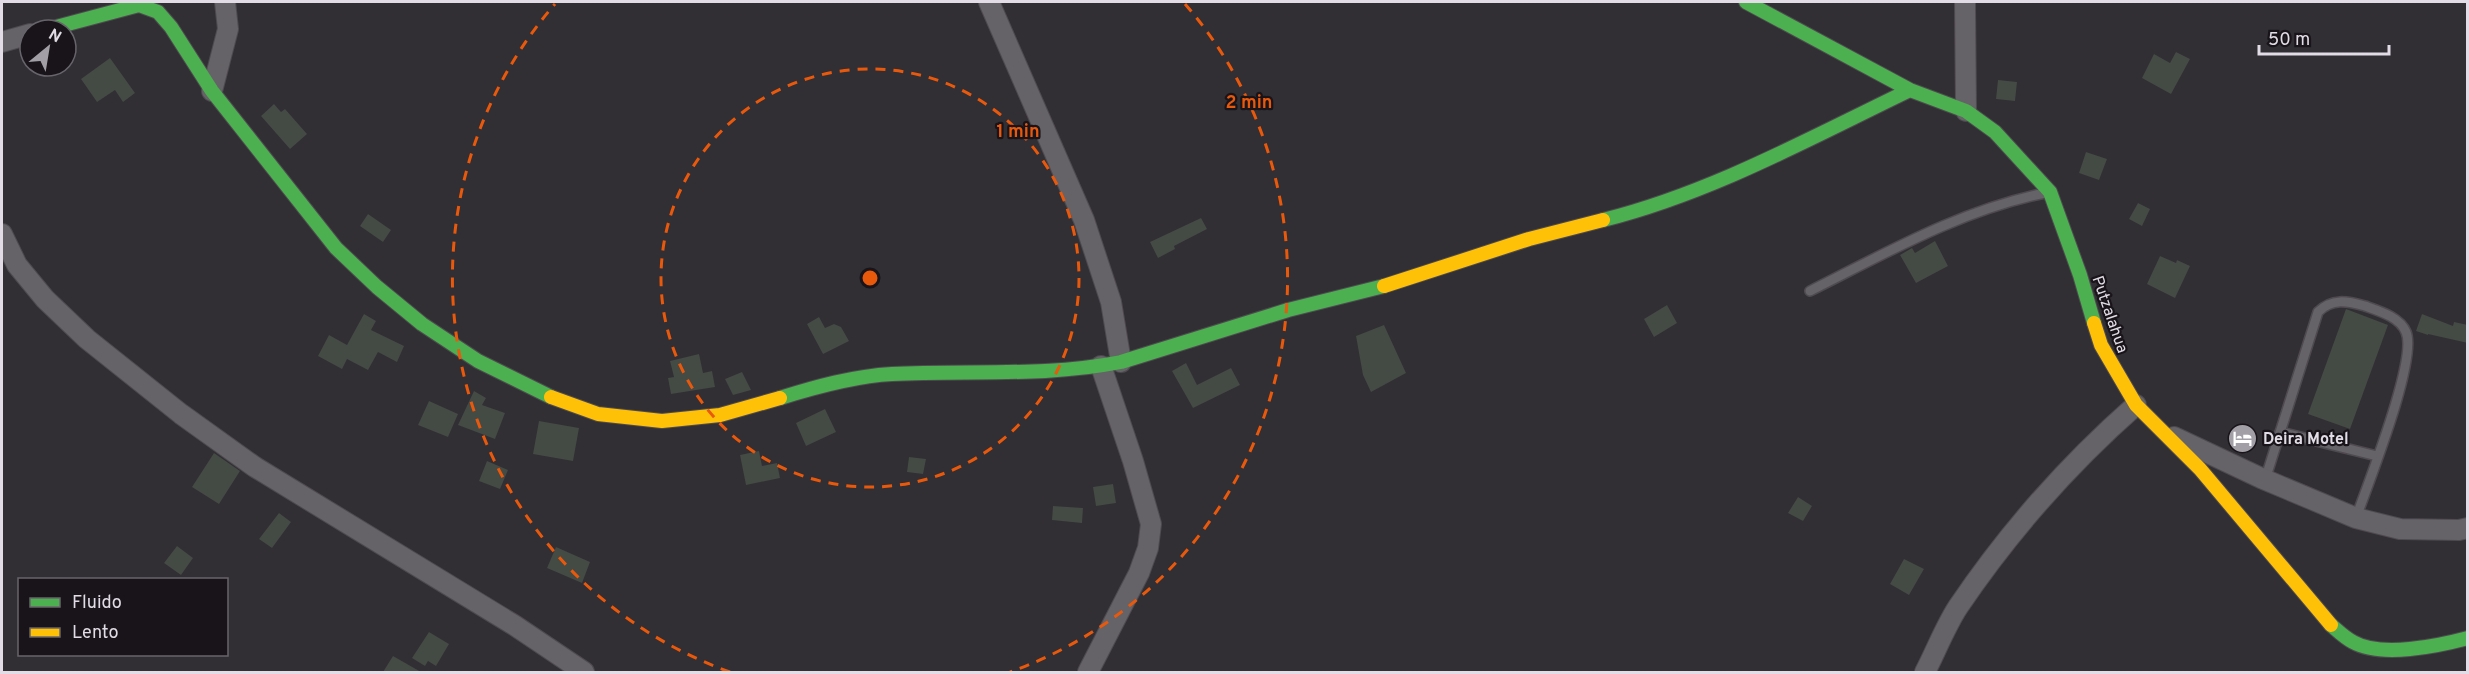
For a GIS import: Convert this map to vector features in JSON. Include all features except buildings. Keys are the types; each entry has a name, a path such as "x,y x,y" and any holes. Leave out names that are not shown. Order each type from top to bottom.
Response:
{"street":[{"path":"212,91 228,29 225,2"},
{"path":"989,2 1084,220 1112,302 1121,362"},
{"name":"Putzalahua","path":"1746,2 1910,90 1966,111 1995,132 2050,192 2102,345 2136,405 2232,506 2325,621 2354,643 2387,650 2443,645 2468,638"},
{"path":"1965,2 1966,111"},
{"path":"78,21 139,5 158,12 171,27 212,91 336,248 377,287 422,324 478,361 537,392 598,414 662,422 720,415 817,387 889,374 1020,371 1101,366 1121,362 1288,310 1385,286 1529,239 1631,213 1679,198 1736,174 1910,90"},
{"path":"2,42 18,37"},
{"path":"2,234 17,265 45,299 87,339 181,414 255,467 514,625 584,672"},
{"path":"1088,672 1139,573 1148,548 1151,524 1127,441 1101,366"},
{"path":"1925,672 1957,609 2033,508 2097,439 2136,405"},
{"path":"2164,432 2265,480 2356,518 2400,529 2460,530 2468,528"}],"lane":[{"path":"1810,291 1942,226 1983,210 2050,192"},
{"path":"2265,480 2318,312 2325,305 2334,301 2374,309 2399,321 2406,332 2409,344 2407,365 2356,518"},
{"path":"2280,432 2377,456"}],"traffic: fast":[{"path":"1746,2 1910,90 1966,111 1995,132 2050,192 2080,275 2094,323"},
{"path":"78,21 139,5 158,12 171,27 212,91 336,248 377,287 422,324 478,361 551,397"},
{"path":"1603,220 1643,209 1721,180 1910,90"},
{"path":"780,398 835,383 878,375 1064,370 1121,362 1288,310 1384,286"},
{"path":"2331,625 2353,642 2379,649 2410,649 2468,638"}],"traffic: slow":[{"path":"1384,286 1529,239 1603,220"},
{"path":"2094,323 2101,345 2136,405 2200,469 2331,625"},
{"path":"551,397 598,414 662,421 720,415 780,398"}],"place":[{"name":"Deira Motel","path":"2242,438"}]}
